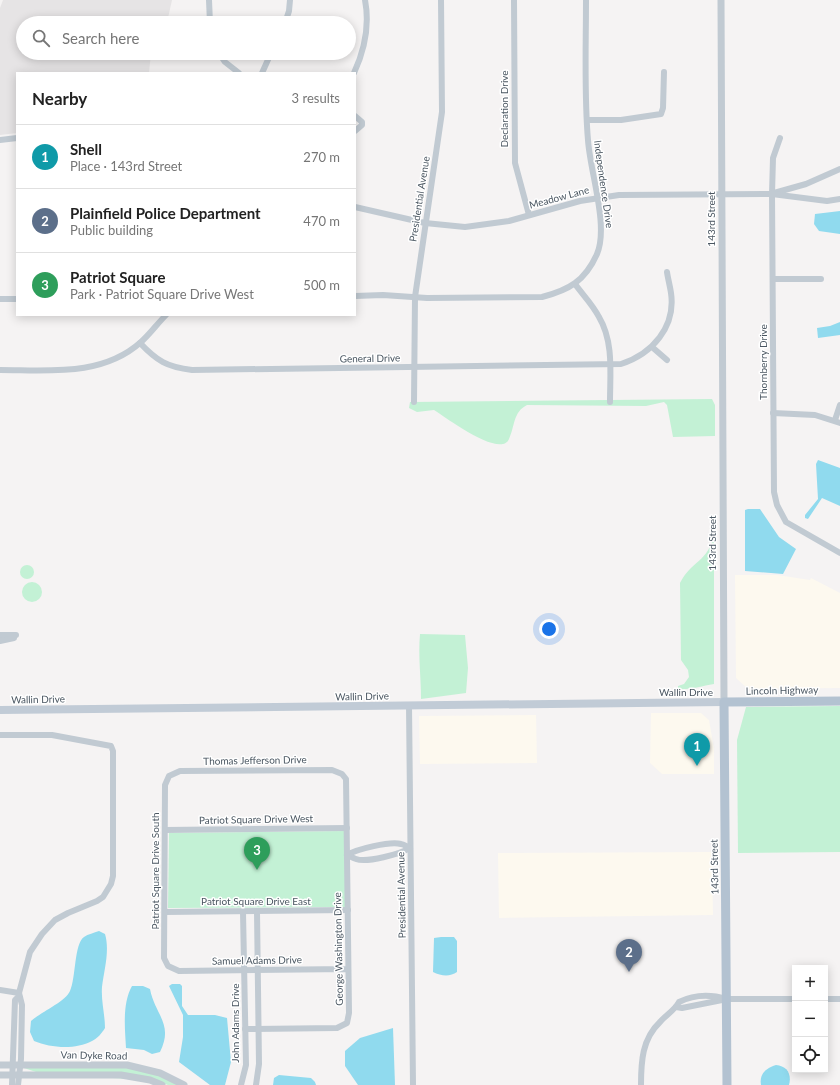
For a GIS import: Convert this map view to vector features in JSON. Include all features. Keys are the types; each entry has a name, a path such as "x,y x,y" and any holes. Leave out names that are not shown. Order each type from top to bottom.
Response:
{"main road":[{"name":"Lincoln Highway","path":"724,702 840,701"},
{"name":"Wallin Drive","path":"0,710 724,702"},
{"name":"143rd Street","path":"724,702 727,1085"}],"street":[{"path":"209,0 210,16"},
{"path":"287,16 290,0"},
{"path":"354,72 363,50 367,31 365,0"},
{"name":"Presidential Avenue","path":"414,402 415,297 442,112 441,0"},
{"name":"Declaration Drive","path":"514,0 515,163 529,215"},
{"name":"Independence Drive","path":"356,296 383,295 427,298 542,297 560,292 575,284 589,269 597,253 601,236 590,164 587,120 586,0"},
{"name":"143rd Street","path":"721,0 724,702"},
{"path":"224,60 238,72"},
{"path":"262,72 268,60"},
{"path":"587,120 621,120 661,114 664,72"},
{"path":"356,117 362,122 362,125 356,130"},
{"path":"0,140 16,138"},
{"name":"Thornberry Drive","path":"780,138 773,158 772,194 774,492 780,514 786,522 793,528 840,553"},
{"name":"Meadow Lane","path":"772,194 806,184 840,169"},
{"name":"Meadow Lane","path":"356,207 425,223 447,226 484,225 596,198 619,195 772,194 827,201 840,199"},
{"path":"667,272 671,294 671,308 668,323 661,336 652,347 667,360"},
{"path":"773,279 821,279"},
{"path":"575,284 599,316 605,328 609,347 610,402"},
{"path":"0,299 16,299"},
{"path":"0,370 82,370 102,365 120,357 140,343 165,316"},
{"name":"General Drive","path":"140,343 161,363 175,368 192,370 610,365 632,360 652,347"},
{"path":"773,413 815,415 837,421 840,405"},
{"path":"0,635 16,636 0,641"},
{"name":"Presidential Avenue","path":"409,705 413,1085"},
{"path":"0,735 52,735 111,746 113,751 113,876 111,884 103,897 98,901 68,913 51,924 30,952 19,994 22,1004 16,1075 12,1085"},
{"name":"Thomas Jefferson Drive","path":"169,776 180,771 332,770 342,774"},
{"name":"George Washington Drive","path":"245,1029 338,1028 347,1022 349,1013 347,784 346,779 342,774"},
{"name":"Patriot Square Drive South","path":"168,966 164,958 165,785 169,776"},
{"name":"Patriot Square Drive West","path":"165,830 347,828"},
{"path":"401,843 410,848 402,853 368,860 356,860 347,855 357,849 401,843"},
{"name":"Patriot Square Drive East","path":"165,912 348,910"},
{"name":"John Adams Drive","path":"241,1085 246,1065 243,912"},
{"path":"256,1085 259,1064 257,912"},
{"name":"Samuel Adams Drive","path":"168,966 179,971 348,969"},
{"path":"0,990 19,994"},
{"path":"641,1085 642,1057 647,1040 656,1026 676,1007 682,1008 727,998 792,999"},
{"path":"828,999 840,999"},
{"name":"Van Dyke Road","path":"0,1065 126,1065 160,1073 184,1085"},
{"name":"Van Dyke Road","path":"0,1075 121,1075 150,1080 162,1085"},
{"path":"16,1075 18,1085"}],"shaded area":[{"path":"3,0 172,0 168,16 16,16 16,60 150,60 149,72 16,72 16,133 0,135 0,8"},
{"path":"735,575 777,575 810,580 811,578 840,593 840,688 748,689 736,678"},
{"path":"651,713 701,713 709,720 714,749 714,774 662,774 650,763"},
{"path":"536,715 537,763 420,764 419,716"},
{"path":"712,852 713,915 499,918 498,853"}],"green space":[{"path":"712,399 715,405 715,436 673,437 667,405 664,402 646,406 527,405 519,411 509,439 504,444 495,444 473,435 434,410 417,412 409,408 410,402"},
{"path":"714,535 714,684 678,689 678,686 684,684 689,677 688,670 681,660 680,583 689,570 708,551"},
{"path":"24,565 30,565 34,569 34,575 30,579 24,579 20,575 20,569"},
{"path":"32,582 39,585 42,592 39,599 32,602 25,599 22,592 25,585"},
{"path":"420,634 465,635 468,668 466,693 421,699 419,650"},
{"path":"840,706 840,852 738,853 737,740 746,707"},
{"path":"345,831 346,907 168,908 169,833"},
{"path":"116,1066 151,1072 180,1085 168,1085 157,1081 39,1073 24,1068"}],"water":[{"path":"840,211 840,234 819,231 814,224 815,214"},
{"path":"840,322 840,335 818,338 817,328 830,326"},
{"path":"818,460 840,468 840,506 822,498 808,519 805,518 805,515 818,499 816,464"},
{"path":"760,509 779,537 796,549 783,574 745,571 745,510"},
{"path":"99,931 105,934 107,947 102,987 105,1028 94,1040 78,1046 63,1047 34,1041 30,1032 31,1021 58,1003 67,995 72,985 78,947 81,941 89,934"},
{"path":"454,937 457,941 457,972 451,975 442,975 433,972 434,938"},
{"path":"172,984 180,984 182,986 182,1006 188,1015 215,1015 227,1018 231,1062 225,1085 210,1085 179,1062 183,1037 183,1015 169,986"},
{"path":"132,986 143,986 150,989 152,998 164,1027 164,1042 160,1052 152,1054 144,1050 126,1048 125,1009"},
{"path":"393,1028 395,1085 358,1085 345,1066 345,1051 360,1038"},
{"path":"776,1065 783,1067 788,1071 790,1077 789,1085 761,1085 761,1078 764,1072"},
{"path":"279,1075 311,1078 316,1085 273,1085 274,1078"}],"place":[{"name":"Shell","path":"697,766"},
{"name":"Patriot Square","path":"257,870"},
{"name":"Plainfield Police Department","path":"629,972"}]}
